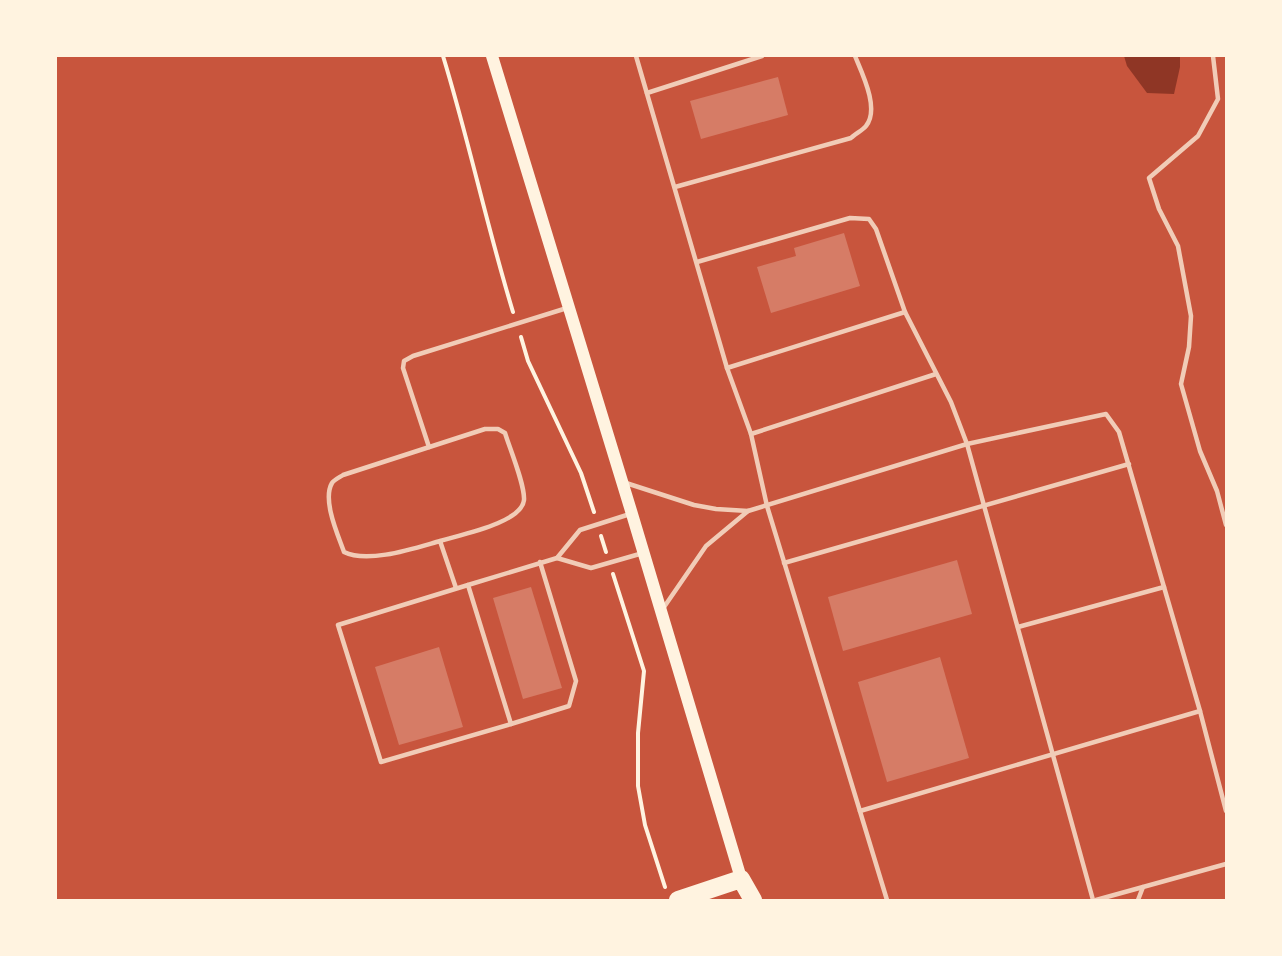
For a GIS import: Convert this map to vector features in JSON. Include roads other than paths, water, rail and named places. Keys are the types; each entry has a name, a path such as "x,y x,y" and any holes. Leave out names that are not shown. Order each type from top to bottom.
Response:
{"highway":[{"path":"678,900 741,879 753,900"}],"main road":[{"path":"492,56 748,900"}],"lane":[{"path":"636,56 727,368 751,434 767,506 887,900"},
{"path":"647,93 762,56"},
{"path":"675,187 850,138 867,125 872,109 868,86 855,56"},
{"path":"1213,56 1218,99 1198,136 1149,178 1159,209 1178,246 1191,316 1189,347 1181,384 1200,451 1217,491 1227,525"},
{"path":"697,262 850,218 868,219 876,229 905,312 951,402 967,444 1095,900 1227,864"},
{"path":"429,447 403,368 404,362 413,356 569,308"},
{"path":"727,368 905,312"},
{"path":"751,434 936,375"},
{"path":"623,482 694,505 748,511 967,444 1106,414 1119,432 1129,464 1227,811"},
{"path":"484,429 498,429 505,433 522,489 524,501 520,512 502,522 440,541 374,556 351,555 344,552 336,531 328,497 333,482 344,475 484,429"},
{"path":"784,563 1129,464"},
{"path":"662,612 706,546 748,511"},
{"path":"557,558 580,530 632,514"},
{"path":"440,541 456,588"},
{"path":"540,562 576,681 569,706 381,762 338,625 540,562 557,558 591,568 644,553"},
{"path":"468,585 511,724"},
{"path":"1018,627 1164,587"},
{"path":"860,811 1200,711"},
{"path":"1138,900 1143,887"}]}
